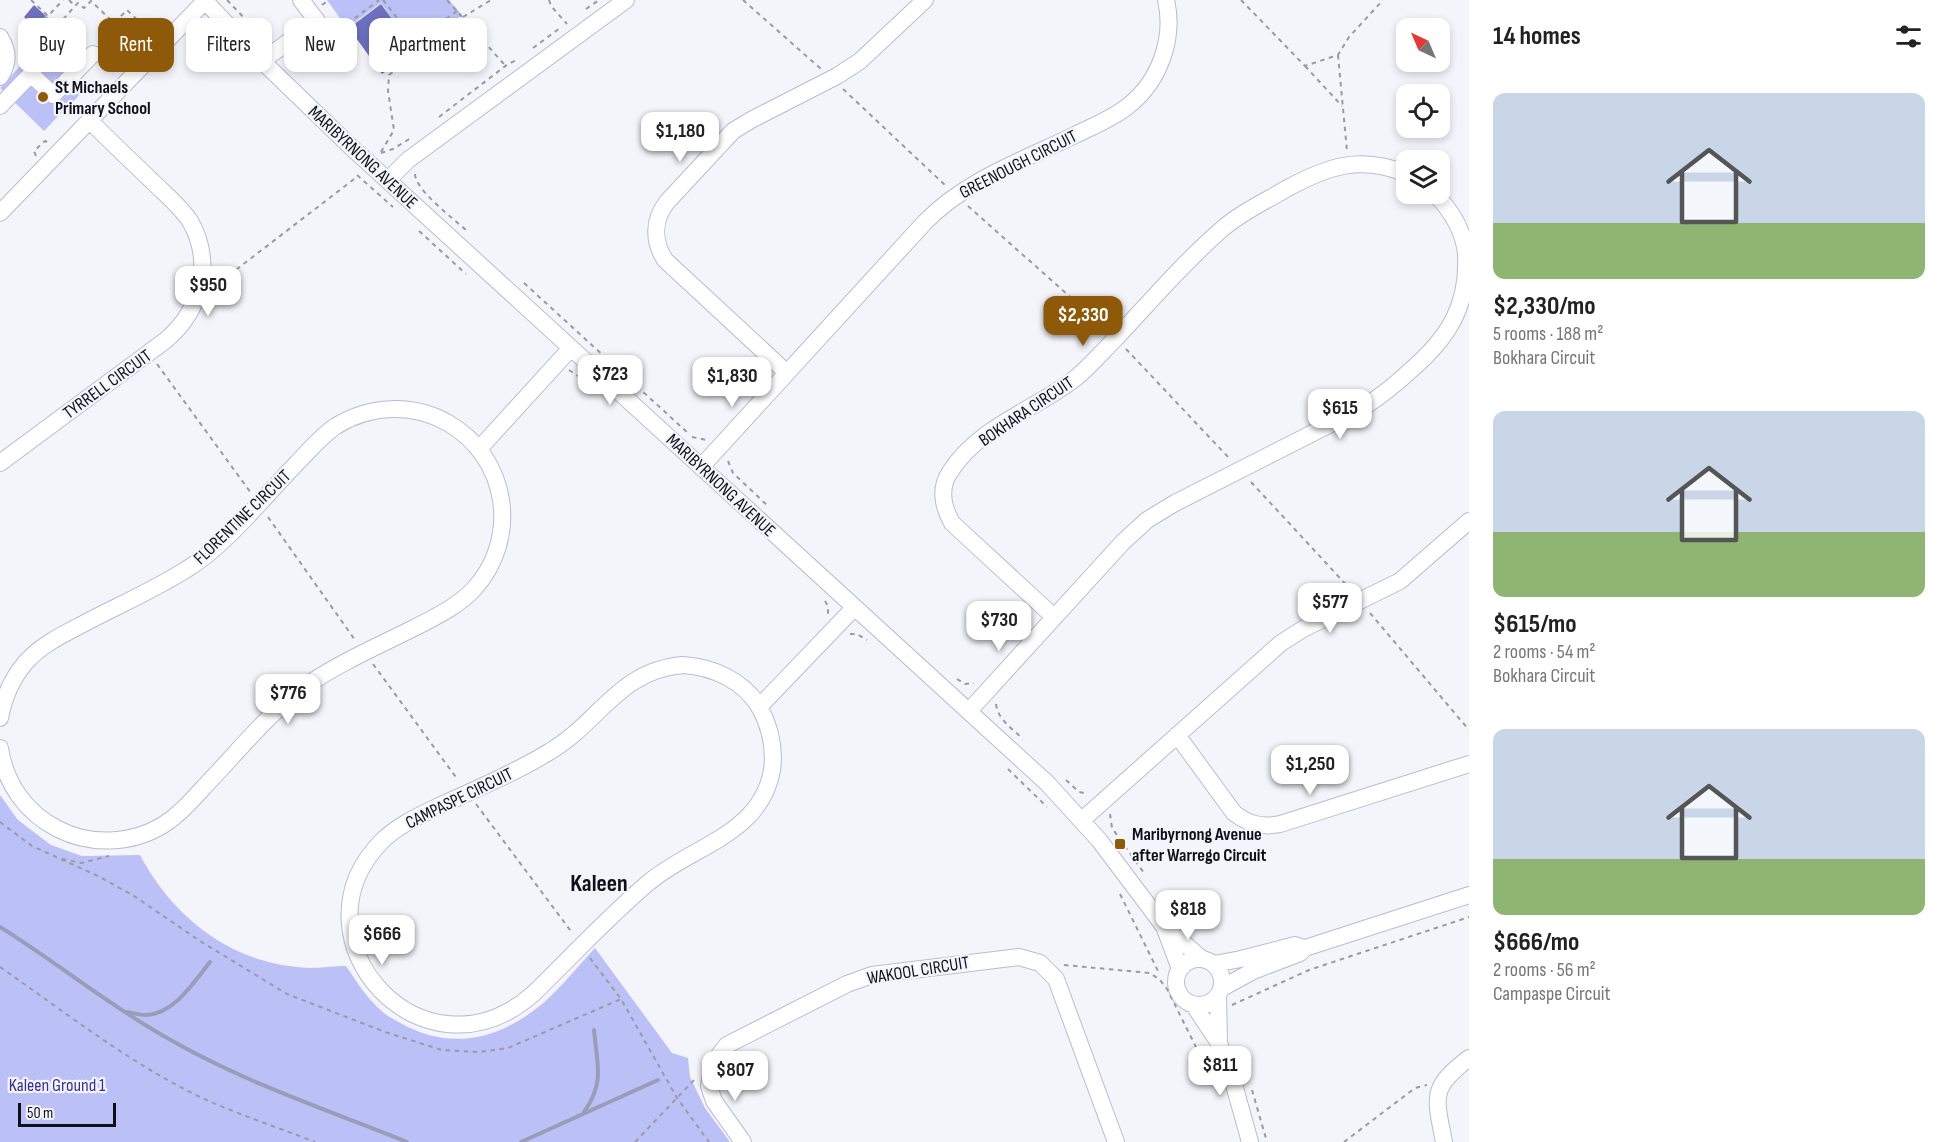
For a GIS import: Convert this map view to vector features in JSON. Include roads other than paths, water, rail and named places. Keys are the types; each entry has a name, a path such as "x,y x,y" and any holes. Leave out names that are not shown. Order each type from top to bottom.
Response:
{"street":[{"path":"0,213 205,0"},
{"name":"MARIBYRNONG AVENUE","path":"205,0 225,18"},
{"path":"272,53 317,21 302,0"},
{"path":"388,180 408,160 626,0"},
{"path":"787,373 665,260 656,239 659,215 668,202 733,132 751,120 837,76 860,61 882,43 925,0"},
{"name":"GREENOUGH CIRCUIT","path":"702,467 945,203 979,182 1107,120 1138,98 1153,77 1164,54 1168,30 1166,0"},
{"path":"0,38 6,48 8,64 0,77"},
{"path":"0,106 31,74 53,95 93,54"},
{"name":"MARIBYRNONG AVENUE","path":"272,62 290,88 370,165 1047,783 1110,854 1163,925 1208,962"},
{"name":"TYRRELL CIRCUIT","path":"0,463 166,340 182,325 196,301 201,285 203,263 198,241 189,220 175,203 89,120"},
{"name":"BOKHARA CIRCUIT","path":"1054,617 952,523 945,509 943,494 950,472 968,452 996,428 1079,375 1230,222 1309,177 1332,168 1348,165 1382,166 1396,170"},
{"path":"969,711 1123,542 1148,520 1175,503 1364,408 1389,390 1440,344 1455,323 1464,300 1468,275 1468,262 1458,226 1444,204"},
{"path":"479,449 572,348"},
{"name":"FLORENTINE CIRCUIT","path":"0,718 6,694 12,682 26,661 36,652 57,638 188,569 210,552 326,433 347,420 370,412 394,409 430,414 452,425 479,449 492,470 500,494 502,532 489,568 475,589 456,605 314,681 291,698 174,817 153,831 128,839 103,841 78,837 54,827 43,820 17,793 5,770 0,748"},
{"path":"1082,820 1281,643 1309,626 1400,581 1469,521"},
{"path":"759,707 854,608"},
{"name":"CAMPASPE CIRCUIT","path":"694,666 716,672 736,683 753,698 759,707 771,739 773,761 765,793 753,812 737,828 650,881 523,1002 501,1016 477,1023 451,1024 420,1017 392,1002 374,984 360,962 352,937 351,905 359,874 372,852 390,834 411,820 560,746 630,683 660,668 694,666"},
{"path":"1177,735 1234,813 1259,826 1280,824 1469,764"},
{"path":"1193,1004 1207,1004 1222,997 1253,971 1300,953 1305,948 1469,895"},
{"name":"MARIBYRNONG AVENUE","path":"1163,925 1180,969"},
{"path":"1250,1142 1233,1081 1219,1043 1193,1004 1182,998 1176,987 1176,981 1180,969 1190,961 1241,959 1295,945 1305,948"},
{"name":"WAKOOL CIRCUIT","path":"743,1142 711,1094 709,1078 713,1063 722,1050 734,1041 847,984 872,975 1011,957 1026,958 1040,963 1051,973 1059,986 1116,1142"},
{"path":"1208,962 1221,975 1219,1043"},
{"path":"1444,1142 1437,1104 1440,1086 1448,1075 1469,1058"}],"waterway":[{"path":"0,927 131,1016 204,1058 290,1096 407,1142"},
{"path":"127,1012 146,1015 166,1009 182,996 210,962"},
{"path":"584,1112 591,1102 597,1082 598,1063 594,1030"},
{"path":"521,1142 658,1080"}],"place":[{"name":"St Michaels Primary School","path":"43,97"},
{"name":"Maribyrnong Avenue after Warrego Circuit","path":"1120,844"}],"district":[{"name":"Kaleen","path":"599,883"}],"park label":[{"name":"Kaleen Ground 1","path":"57,1085"}]}
